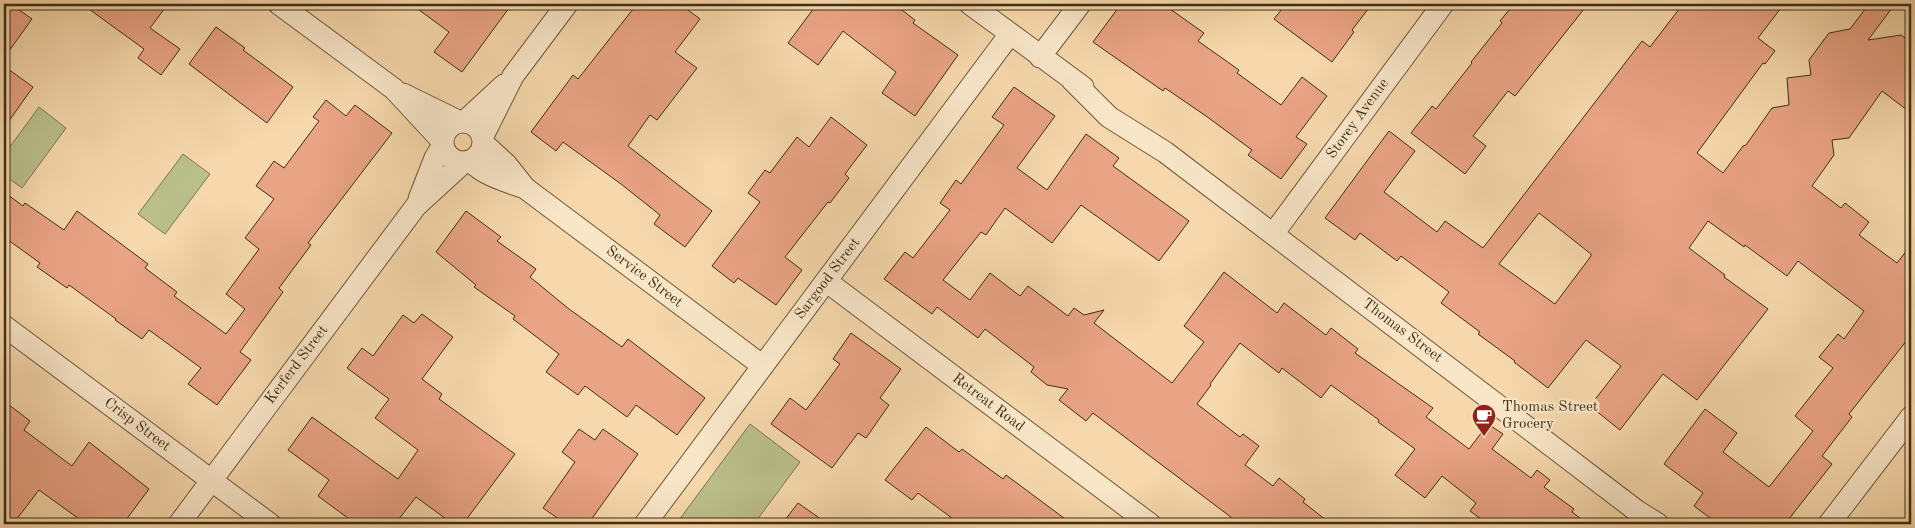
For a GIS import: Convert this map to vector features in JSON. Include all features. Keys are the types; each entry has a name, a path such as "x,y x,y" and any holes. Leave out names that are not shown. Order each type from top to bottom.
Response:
{"street":[{"path":"279,4 394,89 443,143 448,155 452,159 466,162 480,155 484,140 513,76"},
{"path":"443,143 446,131 455,124 462,122 513,76 567,4"},
{"name":"Thomas Street","path":"970,4 1072,80 1133,120 1165,152 1644,518 1658,524"},
{"path":"1040,57 1080,4"},
{"name":"Storey Avenue","path":"1273,234 1443,4"},
{"name":"Sargood Street","path":"645,524 1010,34"},
{"path":"394,89 462,122 476,126 484,140"},
{"name":"Service Street","path":"484,140 525,188 763,366"},
{"name":"Kerferd Street","path":"416,206 443,143"},
{"name":"Service Street","path":"466,162 492,177 525,188"},
{"name":"Kerferd Street","path":"179,524 416,206 466,162"},
{"name":"Retreat Road","path":"826,281 1150,524"},
{"name":"Crisp Street","path":"4,326 270,524"},
{"path":"1829,524 1911,416"}],"green space":[{"path":"39,107 66,128 22,188 4,175 4,155"},
{"path":"183,154 210,174 165,234 138,214"},
{"path":"750,424 800,462 754,524 676,524"}],"building":[{"path":"4,4 11,4 32,19 4,58"},
{"path":"82,4 168,4 150,28 180,49 161,75 138,58 144,49"},
{"path":"411,4 512,4 462,72 434,52 449,32"},
{"path":"637,4 680,4 700,19 675,52 697,68 657,120 650,115 628,146 712,211 685,247 654,224 660,215 621,184 563,142 556,151 531,132 573,75 578,79"},
{"path":"817,4 894,4 915,20 913,23 958,55 915,116 882,93 896,72 843,31 818,65 788,43"},
{"path":"1121,4 1163,4 1204,33 1198,41 1239,70 1237,73 1281,105 1302,77 1327,96 1296,137 1307,144 1281,179 1248,155 1252,150 1206,116 1165,88 1163,91 1093,42"},
{"path":"1286,4 1372,4 1352,30 1354,32 1332,62 1274,19"},
{"path":"1514,4 1588,4 1515,96 1508,91 1473,136 1486,146 1465,174 1411,133 1432,106 1436,109 1502,23 1500,21"},
{"path":"1683,4 1784,4 1758,38 1775,51 1765,64 1763,63 1697,153 1723,173 1743,146 1746,145 1772,108 1789,105 1787,78 1811,75 1809,60 1829,33 1850,29 1869,4 1895,4 1868,40 1901,35 1911,42 1911,113 1882,91 1849,138 1832,140 1834,155 1812,186 1841,208 1845,203 1869,222 1859,235 1897,263 1911,245 1911,335 1849,414 1852,417 1822,456 1832,464 1785,524 1718,524 1694,506 1703,493 1664,464 1705,409 1737,433 1723,452 1769,487 1813,431 1795,416 1833,368 1819,357 1838,334 1844,339 1864,311 1798,261 1787,276 1708,221 1689,248 1725,275 1724,277 1768,309 1697,400 1663,374 1620,430 1590,406 1621,366 1586,340 1548,388 1478,334 1480,332 1441,303 1449,292 1401,256 1397,261 1360,233 1355,240 1325,218 1389,131 1415,151 1384,192 1437,232 1445,221 1483,248 1642,41 1650,47","holes":["1539,213 1591,254 1555,304 1499,264"]},
{"path":"216,27 245,48 243,50 293,87 267,123 189,64"},
{"path":"4,66 33,87 4,128"},
{"path":"1014,87 1055,116 1017,168 1047,190 1086,134 1119,158 1113,166 1189,221 1159,261 1081,205 1052,243 1005,208 986,235 981,232 943,280 970,300 990,273 1020,296 1028,286 1068,316 1074,308 1084,315 1104,310 1094,323 1172,383 1204,342 1184,326 1224,272 1277,313 1284,303 1326,335 1331,328 1358,349 1355,353 1433,408 1426,417 1469,449 1488,424 1503,434 1492,449 1531,478 1537,470 1550,480 1544,487 1574,509 1572,512 1588,524 1488,524 1470,511 1476,503 1442,476 1425,498 1395,475 1415,449 1331,385 1321,398 1282,368 1279,373 1240,343 1197,404 1240,437 1243,434 1259,446 1245,465 1273,486 1279,478 1305,499 1303,502 1331,524 1240,524 1093,413 1086,421 1059,400 1068,389 1047,385 1031,372 1034,367 985,329 978,338 937,307 932,314 884,279 905,252 913,258 950,210 940,203 956,180 961,184 1004,125 992,117"},
{"path":"326,100 346,116 355,105 392,133 308,243 311,245 279,288 283,292 240,352 251,360 217,405 188,384 201,368 149,330 142,339 69,285 67,288 37,267 40,263 4,237 4,192 23,206 25,203 64,230 77,211 148,264 145,268 177,292 174,296 226,334 245,309 226,294 259,249 245,238 274,199 256,186 274,161 284,168 319,121 313,117"},
{"path":"831,117 867,145 845,174 849,178 785,257 802,270 776,305 738,278 734,283 712,266 760,202 748,193 765,170 770,173 797,137 809,147"},
{"path":"466,211 501,237 497,241 536,269 530,277 569,309 622,347 628,339 705,398 677,435 636,405 627,417 585,386 578,395 546,372 559,354 513,319 515,316 474,287 476,285 436,252"},
{"path":"422,314 453,337 422,379 442,394 439,399 515,454 463,524 453,524 416,497 395,524 356,524 318,496 329,480 288,450 312,417 398,479 418,450 375,418 389,399 347,368 362,348 373,356 403,315 414,323"},
{"path":"851,333 901,369 880,398 889,405 866,438 858,433 832,468 771,424 790,398 806,410 840,364 833,359"},
{"path":"4,401 30,421 24,430 72,466 89,442 149,489 123,524 86,524 39,490 13,524 4,524"},
{"path":"926,427 959,452 962,449 1003,479 1006,475 1072,524 960,524 918,493 912,500 885,480"},
{"path":"579,429 595,440 603,429 638,454 588,524 566,524 543,508 575,462 562,452"},
{"path":"798,503 828,524 782,524"}],"place":[{"name":"Thomas Street Grocery","path":"1484,437"}]}
